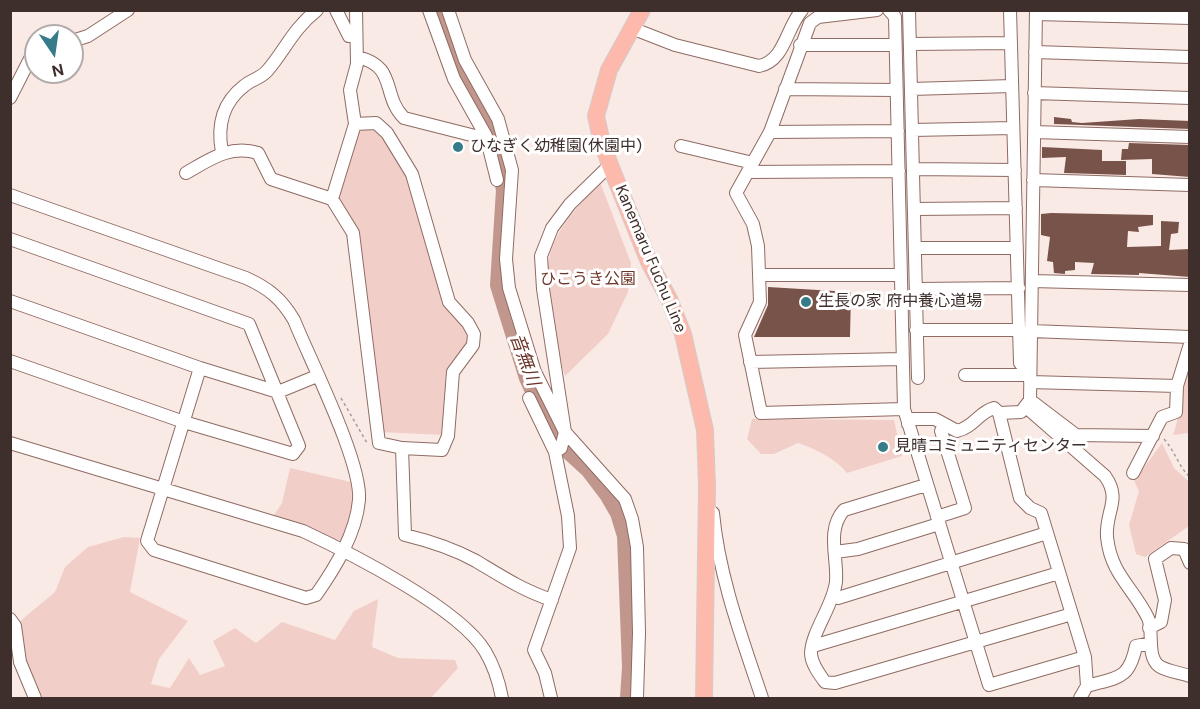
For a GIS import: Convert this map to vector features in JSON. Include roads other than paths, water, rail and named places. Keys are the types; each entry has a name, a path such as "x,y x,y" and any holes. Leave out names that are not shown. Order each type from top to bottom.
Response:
{"main road":[{"name":"Kanemaru Fuchu Line","path":"642,10 609,70 596,116 610,165 649,262 669,299 683,334 705,430 707,486 704,699"}],"street":[{"path":"84,37 128,10"},
{"path":"222,152 218,131 226,105 244,85 266,73 299,24 317,10"},
{"path":"336,10 349,36 356,36"},
{"path":"332,199 355,124 350,90 357,57 356,10"},
{"path":"429,10 453,79 486,136 497,180"},
{"path":"448,10 465,60 498,119 512,170 506,259 509,288 535,372 565,432 625,499 632,519 637,547 639,633 637,699"},
{"path":"634,28 675,45 759,66 769,64 777,56 802,10"},
{"path":"877,10 834,12 818,16 810,23 800,45 770,132 736,193 753,224 760,275 760,302 745,335 760,412 904,409"},
{"path":"889,10 895,17 904,409 926,485 989,685 1085,657"},
{"path":"909,10 918,378"},
{"path":"1010,10 1017,248 1019,288 1026,330"},
{"path":"999,413 1021,412 1028,404 1030,378 1020,363 1032,281 1036,12 1190,18"},
{"path":"910,44 1011,43"},
{"path":"800,45 895,45"},
{"path":"1035,52 1190,57"},
{"path":"357,57 372,60 380,67 387,77 397,112 404,118 483,138 486,136"},
{"path":"10,98 24,71"},
{"path":"911,89 1012,86"},
{"path":"785,89 897,90"},
{"path":"1034,93 1190,98"},
{"path":"186,173 222,152 249,150 258,153 271,179 332,199 353,232 379,443 402,448 442,450 448,436 453,372 473,345 474,334 449,302 412,174 387,133 376,123 355,124"},
{"path":"912,130 1013,128"},
{"path":"770,132 898,131"},
{"path":"1034,132 1190,137"},
{"path":"681,146 750,167 898,171"},
{"path":"558,450 565,432 543,289 541,256 552,228 570,204 610,165"},
{"path":"913,169 1015,170"},
{"path":"1033,180 1190,185"},
{"path":"10,195 270,289 285,304 294,320 356,469 359,498 356,521 316,596 306,598 154,550 147,541 200,368"},
{"path":"914,209 1016,208"},
{"path":"10,239 249,324 299,446 293,454 184,422 10,361"},
{"path":"915,248 1017,248"},
{"path":"760,275 901,275"},
{"path":"1032,281 1190,285"},
{"path":"916,289 1019,288"},
{"path":"10,301 200,368 278,392 317,376"},
{"path":"916,330 1026,330 1190,337"},
{"path":"1133,473 1162,417 1176,412 1177,386 1190,344"},
{"path":"750,362 903,359"},
{"path":"965,375 1177,386"},
{"path":"529,398 558,450 568,516 570,548 534,650 545,673 551,699"},
{"path":"1028,404 1076,435 1153,436"},
{"path":"1028,404 1105,476 1112,486 1114,497 1107,536 1113,564 1148,619 1153,658 1159,666 1190,676"},
{"path":"908,424 913,419 935,419 957,431 969,428 989,410 994,408 999,413 1020,498 1030,508 1041,513 1085,657 1087,686 1080,699"},
{"path":"835,552 858,549 965,508 941,431 944,424"},
{"path":"10,443 303,531 342,549 444,610 465,627 484,650 493,666 502,699"},
{"path":"402,448 405,535 435,542 474,560 530,593 552,600"},
{"path":"926,485 844,510 838,517 834,535 836,581 833,596 811,656 818,673 825,682 835,683 1072,614"},
{"path":"707,486 713,511 716,546 762,699"},
{"path":"833,596 838,598 1047,532"},
{"path":"1149,628 1161,622 1165,600 1155,559 1171,548 1184,549 1190,563"},
{"path":"813,646 1059,573"},
{"path":"10,619 15,626 20,662 36,699"},
{"path":"1087,686 1121,676 1132,665 1136,646 1151,643"}],"waterway":[{"name":"音無川","path":"437,10 443,36 462,81 483,111 496,141 505,190 499,285 528,378 546,417 567,449 589,469 608,494 619,513 626,536 631,667 629,698"}],"place":[{"name":"ひなぎく幼稚園(休園中)","path":"458,147"},
{"name":"生長の家 府中養心道場","path":"806,302"},
{"name":"見晴コミュニティセンター","path":"883,447"}],"park label":[{"name":"ひこうき公園","path":"588,280"}]}
